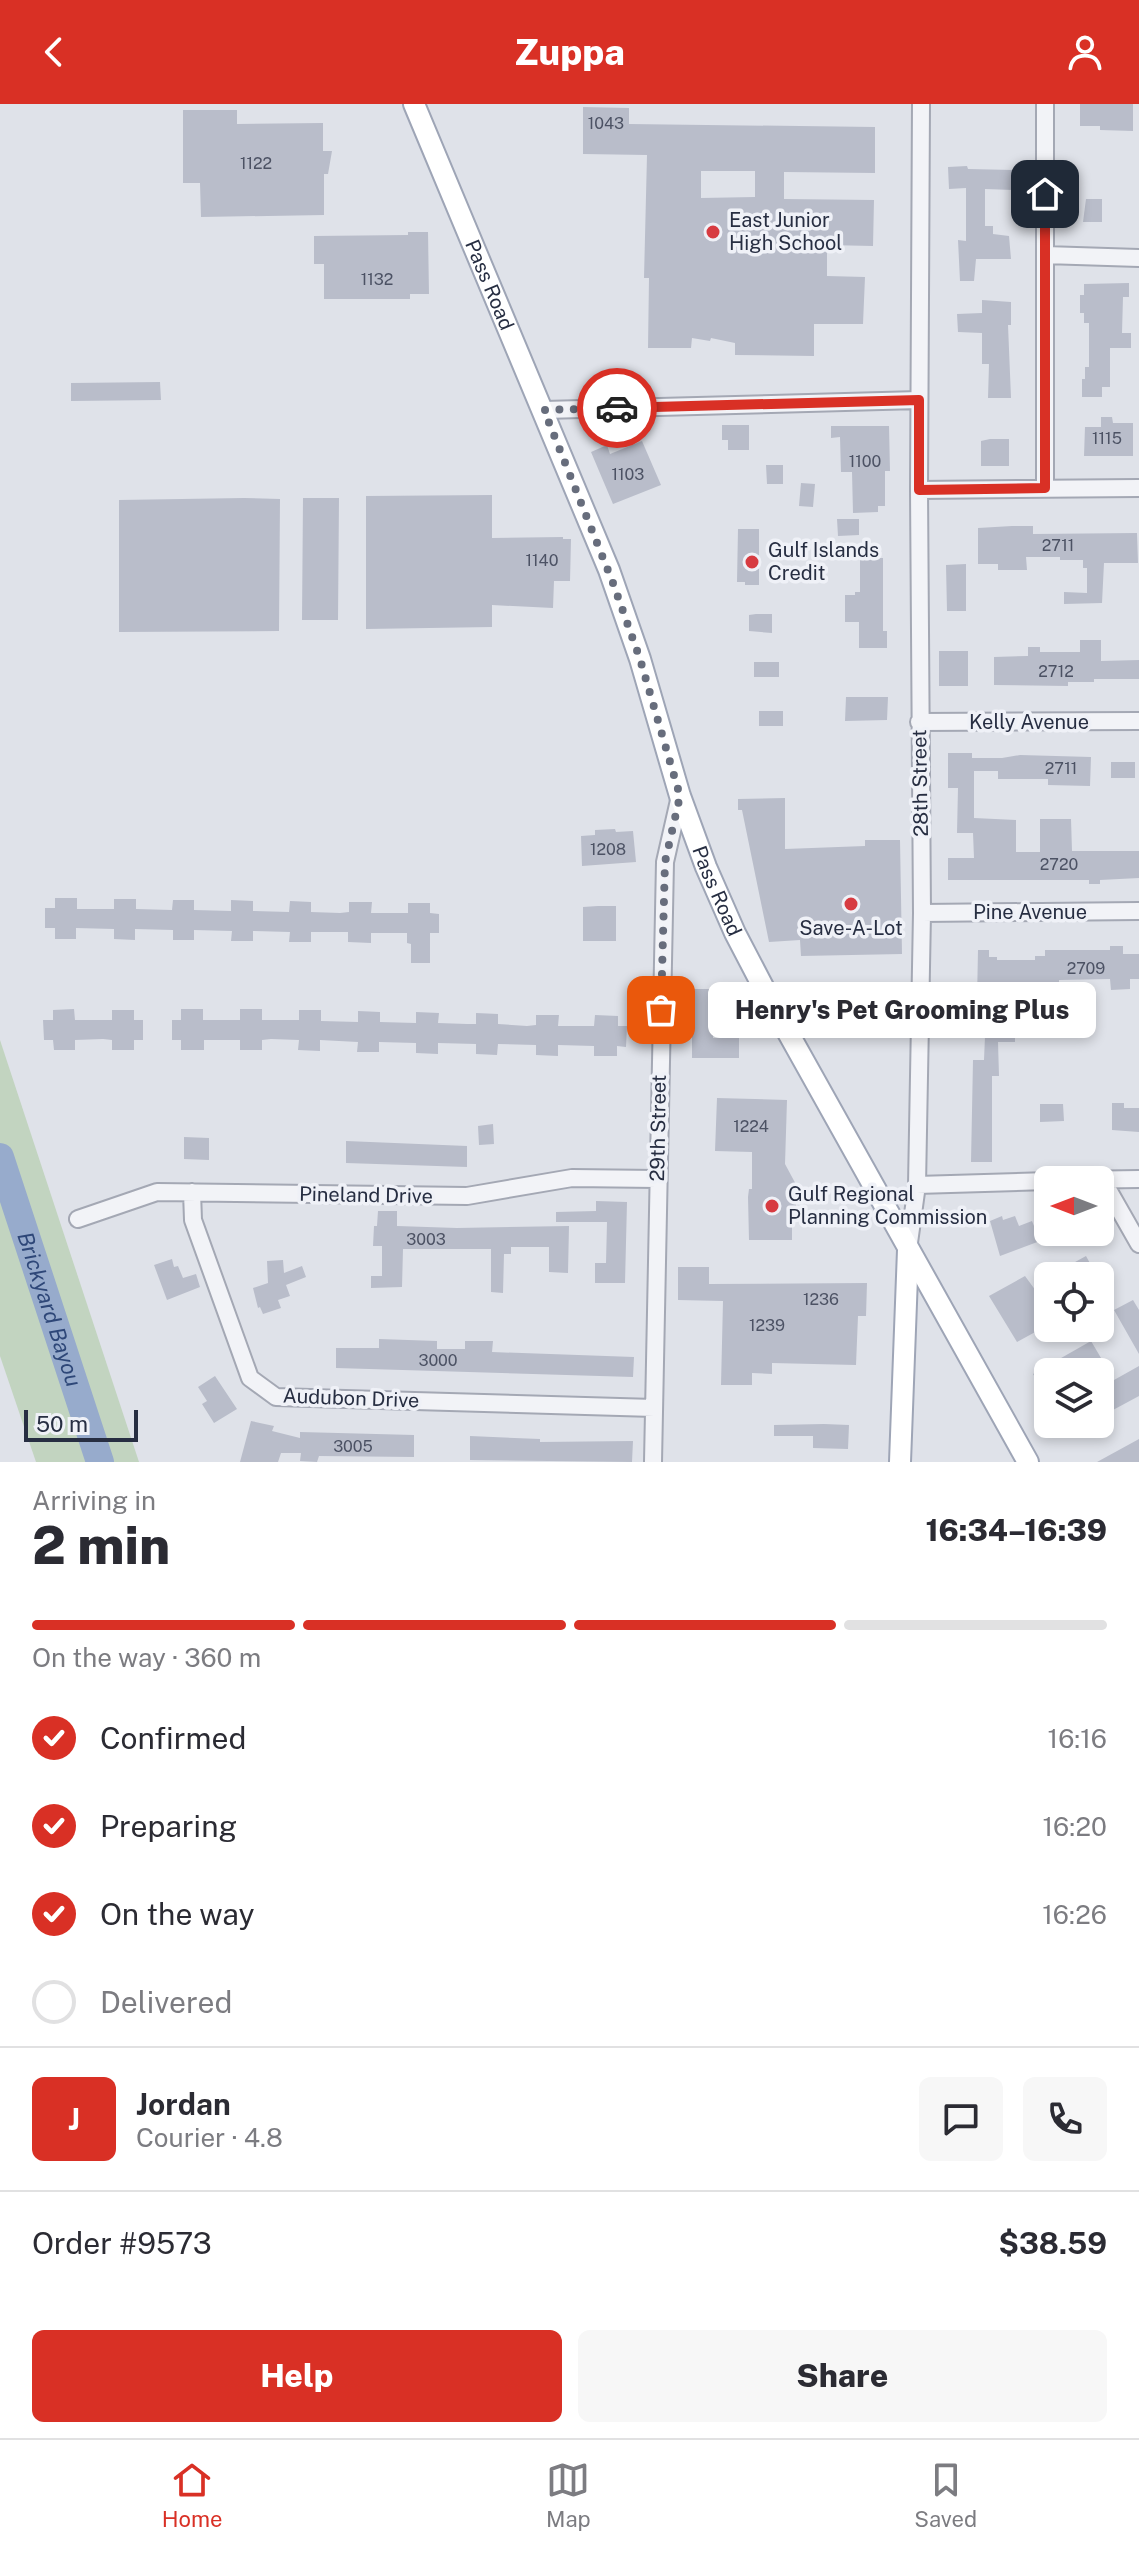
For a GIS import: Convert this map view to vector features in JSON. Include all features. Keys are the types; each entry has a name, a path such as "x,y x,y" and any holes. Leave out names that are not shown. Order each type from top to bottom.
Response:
{"main road":[{"name":"Pass Road","path":"414,104 544,410 613,583 640,659 680,796 735,933 1028,1462"},
{"name":"28th Street","path":"900,1462 908,1250"}],"street":[{"name":"28th Street","path":"908,1250 917,1185 922,913 919,722 921,104"},
{"path":"1045,104 1045,488"},
{"path":"1045,255 1139,258"},
{"path":"544,410 919,400"},
{"path":"919,490 1139,488"},
{"name":"Kelly Avenue","path":"919,722 1139,721"},
{"name":"29th Street","path":"653,1462 665,862 680,796"},
{"name":"Pine Avenue","path":"922,913 1139,911"},
{"name":"Pineland Drive","path":"78,1219 157,1192 467,1196 572,1178 657,1179"},
{"path":"1114,1179 1139,1179"},
{"path":"917,1185 1034,1181"},
{"name":"Audubon Drive","path":"192,1192 193,1220 250,1378 276,1397 654,1408"},
{"path":"1114,1200 1139,1244"}],"green space":[{"path":"0,1040 139,1462 36,1462 0,1356"}],"building":[{"path":"1080,104 1133,104 1133,131 1080,126"},
{"path":"583,107 629,108 629,124 875,127 875,173 784,172 784,199 874,200 873,246 827,245 827,276 865,277 863,324 814,324 814,356 735,355 735,343 711,338 710,341 692,338 691,348 648,348 649,278 644,278 647,155 583,154","holes":["701,171 755,171 755,197 701,198"]},
{"path":"183,110 237,110 237,124 323,123 323,151 332,151 328,174 324,174 324,215 201,217 200,183 183,183"},
{"path":"967,166 968,169 1013,170 1013,190 985,189 985,226 993,226 993,234 1009,236 1011,259 976,259 974,281 960,281 958,240 966,241 966,188 949,189 948,167"},
{"path":"1086,199 1102,199 1102,222 1083,222"},
{"path":"408,232 428,232 429,294 410,294 410,299 324,299 324,264 314,264 314,236 408,235"},
{"path":"1129,283 1129,297 1123,297 1122,333 1131,333 1131,348 1110,348 1110,387 1102,387 1102,397 1082,397 1082,379 1085,379 1085,367 1089,367 1089,323 1084,323 1084,313 1080,313 1080,295 1084,295 1084,284"},
{"path":"982,300 1011,302 1011,325 1008,325 1011,398 988,398 989,364 982,364 982,333 958,332 957,314 982,313"},
{"path":"160,382 161,400 71,401 71,383"},
{"path":"1101,417 1112,417 1113,423 1133,423 1133,456 1084,456 1085,427 1101,427"},
{"path":"722,425 749,425 749,450 728,450 728,440 722,440"},
{"path":"831,426 889,426 890,471 885,471 885,506 878,506 878,512 853,513 852,472 841,472 840,437 831,438"},
{"path":"1009,439 1009,466 981,466 981,441"},
{"path":"642,441 661,485 613,504 591,452 607,445 610,454"},
{"path":"766,465 783,465 783,484 767,484"},
{"path":"801,483 815,484 813,507 799,506"},
{"path":"492,495 492,538 571,539 570,581 554,581 553,608 492,605 492,627 366,629 366,496"},
{"path":"303,498 339,498 338,620 302,620"},
{"path":"280,499 279,631 119,632 119,500"},
{"path":"837,519 859,519 859,535 838,536"},
{"path":"1033,526 1033,534 1137,533 1138,563 1104,563 1102,603 1064,604 1064,592 1087,593 1087,568 1083,568 1083,560 1026,557 1027,570 998,570 998,564 978,564 978,528"},
{"path":"738,529 759,529 759,585 737,582"},
{"path":"860,558 883,558 883,631 887,631 887,648 859,648 859,622 845,622 845,595 860,592"},
{"path":"966,564 966,611 947,611 946,565"},
{"path":"772,614 772,633 749,631 749,615"},
{"path":"1080,640 1101,640 1101,661 1139,660 1139,679 1094,679 1094,682 1068,682 1068,686 994,685 994,657 1028,656 1028,647 1040,647 1040,652 1080,652"},
{"path":"939,651 968,651 968,686 939,686"},
{"path":"754,662 779,662 779,677 754,677"},
{"path":"846,697 888,697 887,720 845,721"},
{"path":"759,711 783,711 783,726 759,726"},
{"path":"948,753 972,753 972,758 1020,755 1091,757 1090,786 1048,785 1048,779 998,779 998,771 974,771 974,818 1016,820 1016,852 1040,852 1040,819 1071,819 1072,851 1139,851 1139,878 1100,880 1100,884 1089,884 1089,880 948,880 948,858 974,858 973,833 957,833 958,788 948,788"},
{"path":"1111,762 1135,762 1135,778 1111,778"},
{"name":"Save-A-Lot","path":"785,798 785,849 865,846 865,840 900,840 902,954 801,956 800,940 769,942 738,799"},
{"path":"615,829 616,832 633,831 636,862 582,866 581,836 595,835 595,830"},
{"path":"55,898 77,898 77,909 114,909 114,899 136,899 136,909 172,910 173,900 194,900 194,910 231,911 231,900 253,901 253,911 289,912 290,901 311,902 311,912 340,913 349,912 349,902 372,902 371,913 408,913 408,903 430,903 430,913 439,914 439,933 430,933 430,963 411,963 411,944 407,943 407,933 371,933 371,943 348,942 348,932 311,932 311,942 289,942 290,932 253,931 253,941 231,941 232,931 194,930 194,940 173,940 173,930 135,929 135,940 114,939 114,929 76,928 76,939 55,939 55,928 45,928 45,908 55,908"},
{"path":"616,906 616,941 583,941 583,907"},
{"path":"1110,946 1123,946 1123,954 1139,954 1139,979 1130,979 1130,989 1111,990 1110,979 1059,980 1059,983 995,986 995,1000 977,1000 978,950 989,950 989,957 997,957 997,960 1035,960 1035,956 1045,956 1045,950 1110,950"},
{"path":"692,989 713,989 713,1038 739,1038 739,1058 692,1058 692,1019 682,1018 682,1002 692,1002"},
{"path":"74,1009 75,1020 112,1020 112,1010 134,1010 134,1020 143,1020 143,1040 134,1040 134,1050 112,1050 112,1040 103,1039 75,1040 75,1050 54,1050 53,1040 44,1040 43,1020 53,1020 53,1010"},
{"path":"181,1009 203,1009 203,1020 240,1020 240,1009 262,1009 262,1020 299,1020 299,1010 321,1010 321,1021 358,1022 358,1011 380,1012 380,1022 416,1023 416,1012 439,1013 438,1023 467,1024 476,1024 476,1013 498,1014 498,1024 527,1026 536,1025 536,1015 559,1015 558,1026 594,1026 595,1015 618,1016 618,1026 627,1026 626,1047 617,1046 617,1056 594,1056 594,1046 558,1045 558,1056 536,1055 536,1045 498,1044 497,1055 476,1054 476,1044 438,1043 438,1054 416,1053 416,1043 379,1042 379,1052 357,1052 358,1042 320,1040 320,1051 298,1050 299,1040 271,1039 262,1040 262,1050 240,1050 240,1040 204,1040 204,1050 181,1050 181,1040 172,1040 172,1020 181,1020"},
{"path":"986,1013 1015,1013 1015,1042 998,1042 999,1076 992,1076 992,1162 971,1162 973,1060 984,1060"},
{"path":"717,1098 787,1100 785,1164 806,1203 796,1203 796,1209 792,1209 792,1240 749,1240 748,1197 749,1189 752,1189 752,1152 715,1151"},
{"path":"1112,1103 1124,1103 1124,1108 1139,1108 1139,1132 1112,1130"},
{"path":"1040,1104 1063,1104 1064,1121 1040,1122"},
{"path":"493,1124 494,1144 479,1145 478,1126"},
{"path":"184,1137 209,1138 209,1160 184,1159"},
{"path":"346,1141 467,1146 467,1167 346,1163"},
{"path":"596,1201 627,1202 625,1283 595,1283 595,1263 606,1263 607,1222 556,1222 556,1212 596,1211"},
{"path":"378,1211 397,1211 397,1226 569,1226 568,1273 549,1272 549,1247 511,1247 511,1254 504,1254 503,1293 491,1292 491,1249 403,1249 402,1287 371,1288 371,1276 382,1276 382,1246 373,1246"},
{"path":"1002,1216 1003,1220 1015,1216 1019,1226 1032,1221 1034,1243 1000,1256 990,1221"},
{"path":"1086,1256 1089,1262 1075,1262"},
{"path":"172,1259 183,1278 196,1274 200,1287 167,1300 154,1265"},
{"path":"283,1260 284,1273 302,1266 306,1277 286,1285 290,1296 278,1300 281,1308 263,1314 258,1308 253,1288 268,1283 267,1261"},
{"path":"678,1267 709,1267 709,1284 867,1283 866,1316 858,1316 856,1365 772,1363 772,1374 752,1373 752,1385 721,1385 723,1301 678,1300"},
{"path":"1025,1276 1034,1288 1034,1333 1017,1342 989,1296"},
{"path":"1133,1300 1139,1310 1139,1354 1114,1310"},
{"path":"379,1339 437,1341 437,1349 465,1349 465,1341 493,1341 492,1352 634,1357 633,1377 336,1368 336,1348 379,1348"},
{"path":"1092,1342 1101,1358 1061,1358"},
{"path":"1139,1366 1139,1396 1114,1409 1114,1380"},
{"path":"215,1376 237,1409 214,1423 202,1404 207,1401 198,1387"},
{"path":"251,1421 274,1426 272,1431 300,1438 300,1432 414,1435 414,1457 319,1456 317,1462 300,1461 301,1453 281,1453 278,1462 240,1462"},
{"path":"774,1425 849,1425 848,1449 813,1448 813,1436 774,1436"},
{"path":"470,1436 540,1439 540,1442 633,1441 632,1462 470,1460"},
{"path":"1139,1439 1139,1462 1097,1462"}],"waterway":[{"name":"Brickyard Bayou","path":"0,1157 100,1462"}],"way so far":[{"path":"617,408 544,410 640,659 680,796 665,862 661,1010"}],"place":[{"name":"East Junior High School","path":"713,232"},
{"name":"Gulf Islands Credit","path":"752,562"},
{"name":"Save-A-Lot","path":"851,904"},
{"name":"Henry's Pet Grooming Plus","path":"661,1010"},
{"name":"Gulf Regional Planning Commission","path":"772,1206"}],"route":[{"path":"617,408 919,400 919,490 1045,488 1045,194"}]}
